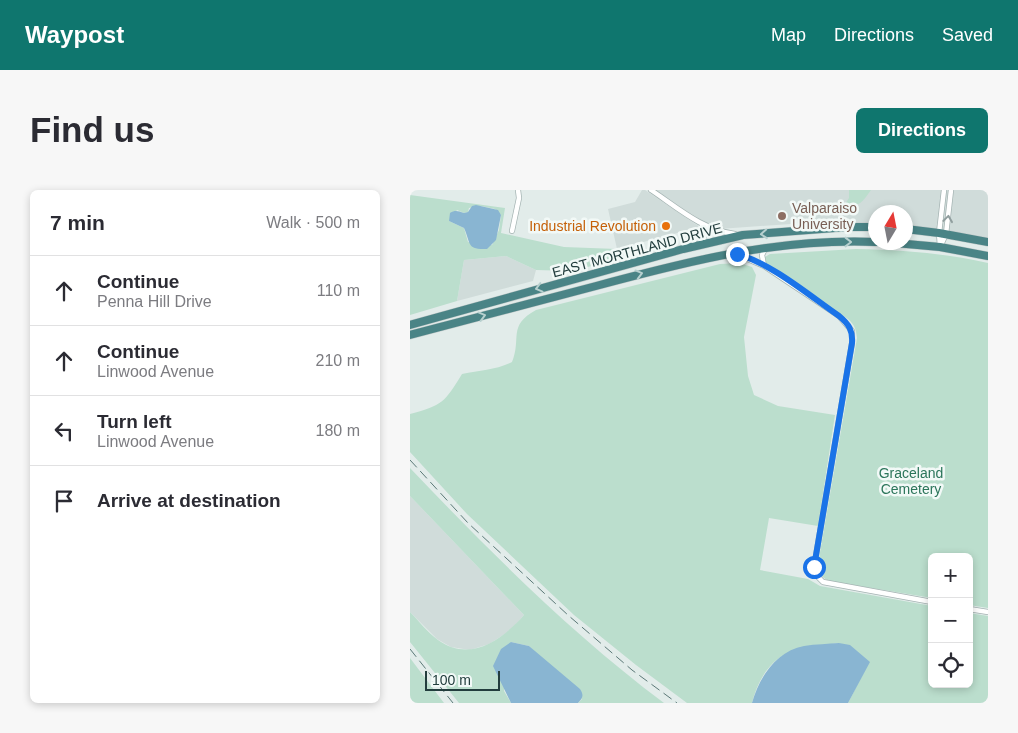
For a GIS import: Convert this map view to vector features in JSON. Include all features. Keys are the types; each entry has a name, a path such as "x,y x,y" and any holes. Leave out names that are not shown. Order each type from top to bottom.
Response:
{"highway":[{"name":"EAST MORTHLAND DRIVE","path":"410,325 698,245 743,235 848,227 868,228"},
{"path":"913,230 988,242"},
{"name":"EAST MORTHLAND DRIVE","path":"410,335 653,271 731,253 767,247 824,242 868,242"},
{"path":"913,245 940,247 988,256"}],"street":[{"path":"512,231 519,198 518,190"},
{"path":"651,190 701,224 722,232 743,235"},
{"path":"943,234 944,190"},
{"path":"940,247 951,190"},
{"path":"698,245 702,240 704,232 701,224"},
{"path":"764,266 762,256 767,247"},
{"path":"731,253 764,266 845,320 852,331 852,343 814,567 816,575 823,582 928,601"},
{"path":"973,610 988,612"}],"shaded area":[{"path":"642,190 645,190 700,227 617,249 608,209 635,202"},
{"name":"Valparaiso University","path":"651,190 988,190 988,242 913,230 913,205 868,205 868,227 848,227 848,220 719,229 701,224"},
{"path":"506,256 536,270 533,281 457,301 464,260"},
{"path":"410,496 524,615 511,630 489,644 470,650 451,647 437,639 410,612"}],"green space":[{"path":"849,190 871,190 861,203 855,205 845,204 849,198"},
{"path":"410,195 505,208 501,233 564,247 617,249 619,259 572,271 536,270 506,256 464,260 457,301 410,315","holes":["481,206 495,209 501,215 499,230 492,245 468,242 464,228 449,221 457,210 464,213 468,212 469,208"]},
{"name":"Graceland Cemetery","path":"856,249 889,250 955,257 988,263 988,608 973,606 973,553 928,553 928,597 829,581 819,572 818,564 857,335 854,326 848,319 766,263 765,257 770,254"},
{"path":"739,263 752,267 756,275 744,337 748,376 754,395 778,406 835,415 818,526 769,518 760,570 808,579 820,586 928,605 928,688 973,688 973,614 988,616 988,703 848,703 869,662 839,643 799,650 779,658 769,667 762,678 752,703 687,703 574,615 467,514 410,452 410,414 442,402 462,374 494,368 512,362 515,354 518,327 527,316 536,310 720,264"},
{"path":"410,468 532,591 597,649 664,703 578,703 582,699 529,646 511,642 504,691 511,703 459,703 410,642 410,612 438,640 450,647 462,649 485,646 496,640 524,615 410,496"},
{"path":"410,658 444,703 410,703"}],"water":[{"path":"476,205 498,210 501,215 496,240 487,249 472,247 464,228 449,221 450,213 455,211 468,212 472,206"},
{"path":"511,642 529,646 580,689 582,698 580,701 578,703 511,703 493,666 501,649"},
{"path":"839,643 850,645 870,662 848,703 752,703 764,675 785,654 804,646"}],"railway":[{"path":"410,460 468,523 569,616 632,670 677,703"},
{"path":"410,649 453,703"}],"place":[{"name":"Valparaiso University","path":"782,216"},
{"name":"Industrial Revolution","path":"666,226"}],"route":[{"path":"737,254 764,266 795,286 845,320 852,331 852,343 834,455 814,567"}]}
